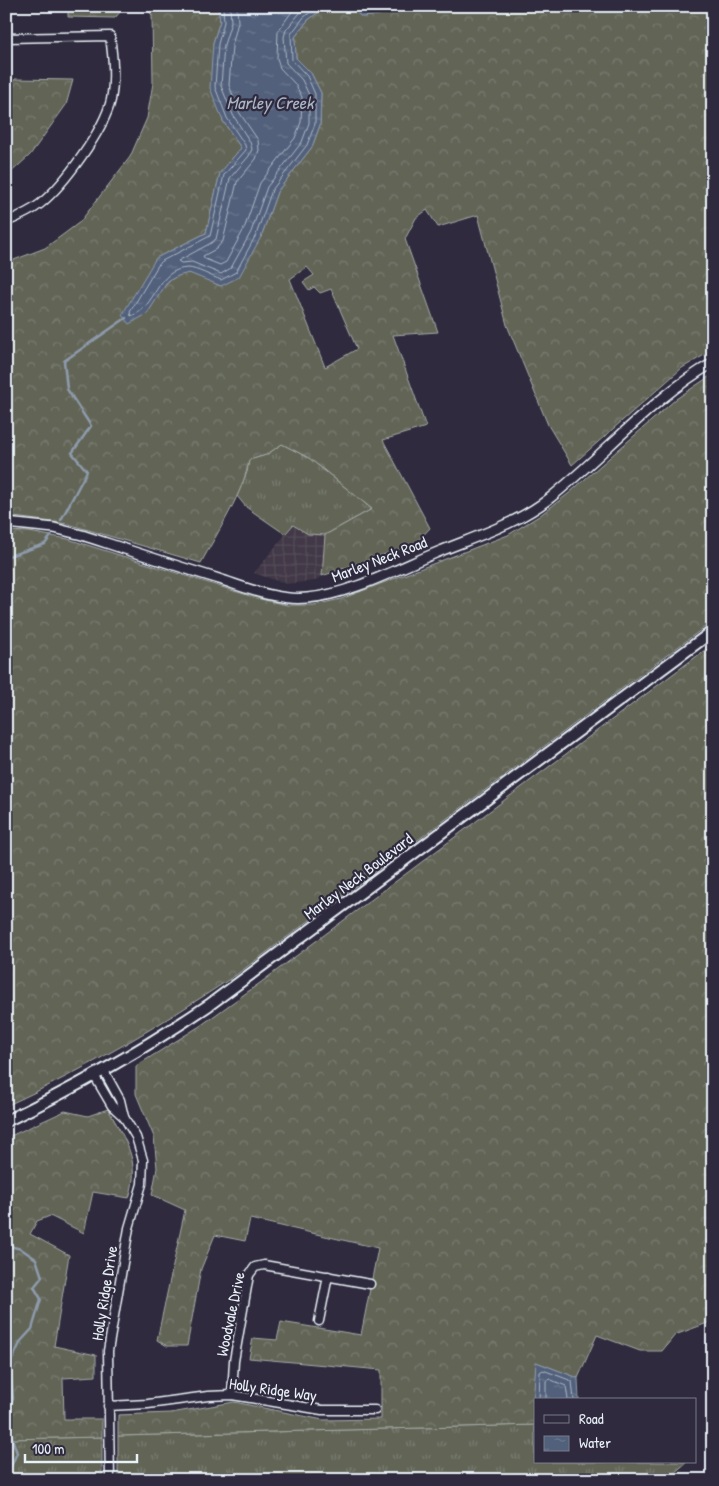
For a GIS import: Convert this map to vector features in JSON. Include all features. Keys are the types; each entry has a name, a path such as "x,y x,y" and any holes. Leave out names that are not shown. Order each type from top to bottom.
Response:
{"main road":[{"name":"Marley Neck Boulevard","path":"6,1122 99,1074 174,1029 233,988 713,631"}],"street":[{"path":"6,38 110,36 114,66 114,83 110,102 104,120 95,137 54,191 22,215 6,222"},
{"name":"Marley Neck Road","path":"6,523 54,528 82,535 250,589 291,599 328,595 362,584 505,525 527,514 569,482 681,384 713,363"},
{"name":"Holly Ridge Drive","path":"99,1074 112,1106 124,1117 136,1137 143,1160 142,1184 129,1228 110,1330 107,1372 110,1480"},
{"name":"Woodvale Drive","path":"232,1395 234,1361 251,1271 259,1265 264,1265 370,1284"},
{"path":"319,1321 328,1276"},
{"name":"Holly Ridge Way","path":"108,1406 148,1404 208,1396 232,1395 248,1396 322,1410 375,1410"}],"shaded area":[{"path":"293,525 308,534 325,535 322,576 315,581 286,584 254,573"}],"green space":[{"path":"68,6 125,6 115,18 68,17"},
{"path":"143,6 218,6 220,21 213,43 223,121 241,148 220,173 206,233 156,258 147,314 163,288 180,275 191,273 221,286 261,237 277,192 312,147 320,125 321,93 311,73 296,58 295,37 308,20 327,6 348,6 362,17 399,12 407,6 713,6 713,350 682,368 572,465 548,425 507,325 478,215 438,227 427,210 416,218 405,239 438,332 393,335 426,427 383,440 430,528 415,544 322,576 325,535 372,509 309,458 282,444 266,455 249,460 236,499 201,563 68,524 6,516 6,263 45,248 80,222 130,157 147,118 153,83 152,15","holes":["307,267 314,275 303,282 309,290 314,287 320,293 331,289 357,349 325,367 290,279"]},
{"path":"15,79 73,80 66,105 30,155 6,177 6,101"},
{"path":"713,374 713,621 236,975 124,1045 66,1077 6,1106 6,531 29,532 68,539 260,599 287,605 314,605 341,599 508,535 539,516 568,494 676,399"},
{"path":"282,444 309,458 372,509 325,535 308,534 293,525 285,534 246,507 237,496 247,472 249,460 266,455"},
{"path":"713,644 713,1321 675,1335 662,1351 640,1351 597,1335 578,1378 536,1362 534,1425 118,1436 118,1415 171,1413 234,1402 323,1420 381,1419 381,1370 249,1358 253,1338 277,1340 281,1322 361,1335 378,1248 250,1219 245,1241 215,1235 201,1269 187,1346 167,1346 157,1340 185,1210 152,1195 157,1168 154,1137 136,1094 136,1066 200,1026"},
{"path":"108,1109 121,1131 130,1152 133,1173 129,1198 93,1192 84,1233 50,1216 37,1221 30,1234 69,1255 54,1346 96,1355 96,1376 63,1378 64,1419 102,1419 102,1437 6,1439 6,1138 65,1111 88,1116"},
{"path":"534,1425 534,1464 685,1464 666,1480 118,1480 118,1436"},
{"path":"102,1437 102,1480 6,1480 6,1439"}],"water":[{"name":"Marley Creek","path":"218,6 327,6 308,20 295,37 296,58 311,73 321,93 320,125 312,147 277,192 261,237 239,277 221,286 189,273 178,276 168,281 147,314 129,324 122,315 156,258 206,233 220,173 241,148 223,121 210,88 213,43 220,21"},
{"path":"348,6 407,6 399,12 362,17"},
{"path":"536,1362 578,1378 579,1398 534,1398 533,1403"}],"waterway":[{"path":"61,520 87,471 72,453 91,426 67,389 64,361 126,318"},
{"path":"6,557 45,544 51,536"},
{"path":"6,1245 21,1249 36,1259 42,1277 34,1287 41,1299 32,1329 21,1341 10,1364 13,1399 6,1410"},
{"path":"6,1420 17,1453 7,1475 7,1480"}]}
